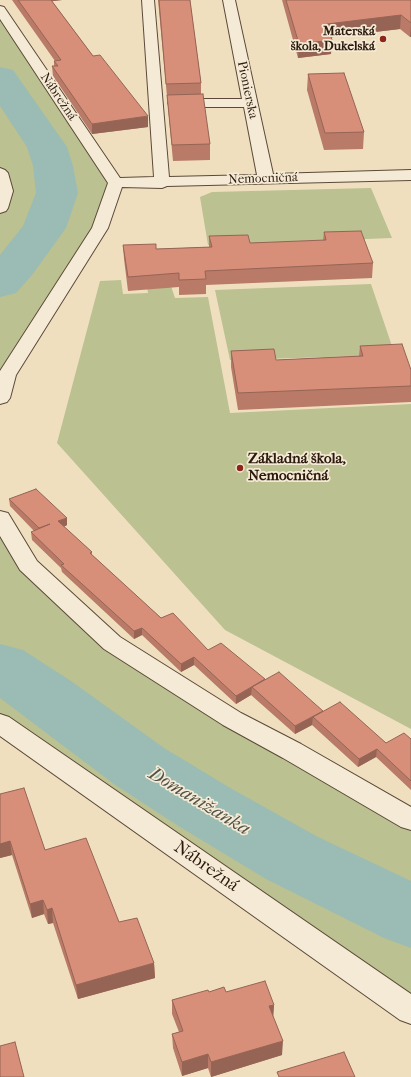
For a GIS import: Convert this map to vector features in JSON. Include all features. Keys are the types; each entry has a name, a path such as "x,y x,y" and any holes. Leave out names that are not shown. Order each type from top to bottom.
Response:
{"street":[{"path":"148,0 154,98 162,183"},
{"name":"Pionierska","path":"229,0 266,179"},
{"name":"Nábrežná","path":"0,10 116,183"},
{"path":"154,98 250,103"},
{"path":"0,173 5,191 0,208"},
{"name":"Nemocničná","path":"116,183 162,183 411,175"},
{"path":"0,398 7,375 100,228 116,183"},
{"path":"0,518 28,565 112,643 232,719 292,751 411,820"},
{"name":"Nábrežná","path":"0,723 411,1011"}],"green space":[{"path":"0,10 116,183 100,228 0,398"},
{"path":"371,188 392,238 208,245 200,197 212,192"},
{"name":"Základná škola, Nemocničná","path":"121,280 123,294 148,293 147,287 171,286 175,298 208,297 230,413 411,404 411,729 225,630 57,443 100,281"},
{"path":"371,284 395,355 230,360 215,290"},
{"path":"0,518 28,565 112,643 411,820 411,1011 0,723"}],"building":[{"path":"18,0 51,0 93,56 100,55 148,116 92,124 52,66 58,66 54,61 61,60"},
{"path":"159,0 190,0 201,83 166,84"},
{"path":"286,0 411,0 411,23 401,15 327,24 332,40 299,44"},
{"path":"344,73 364,132 325,133 308,74"},
{"path":"203,94 210,144 172,145 167,95"},
{"path":"361,231 373,263 205,271 206,279 179,280 179,273 128,277 123,245 156,244 156,249 212,247 209,236 248,235 250,243 326,240 324,232"},
{"path":"402,344 411,370 411,386 238,393 231,351 274,349 276,360 363,356 360,346"},
{"path":"36,489 67,518 58,521 92,552 90,553 161,618 173,613 208,650 221,643 265,679 236,696 194,657 181,664 142,628 134,631 61,565 64,564 31,532 50,524 39,528 9,499"},
{"path":"279,672 323,711 295,726 252,687"},
{"path":"340,702 386,743 404,733 411,739 411,781 377,749 359,759 313,717"},
{"path":"24,788 45,850 86,838 119,922 137,918 154,963 76,985 52,908 47,910 43,900 30,904 10,841 0,844 0,794"},
{"path":"265,981 274,1005 269,1006 283,1041 211,1062 208,1054 182,1062 172,1034 183,1031 172,1000 208,990 209,992 224,987 226,992"},
{"path":"15,1042 24,1077 0,1077 0,1046"},
{"path":"344,1052 355,1077 279,1077 277,1072"}],"waterway":[{"name":"Domanižanka","path":"0,78 47,147 53,166 57,193 44,228 16,265 0,283"},
{"name":"Domanižanka","path":"0,666 47,698 139,766 206,808 292,858 411,916"}],"place":[{"name":"Materská škola, Dukelská","path":"383,39"},
{"name":"Základná škola, Nemocničná","path":"240,468"}]}
